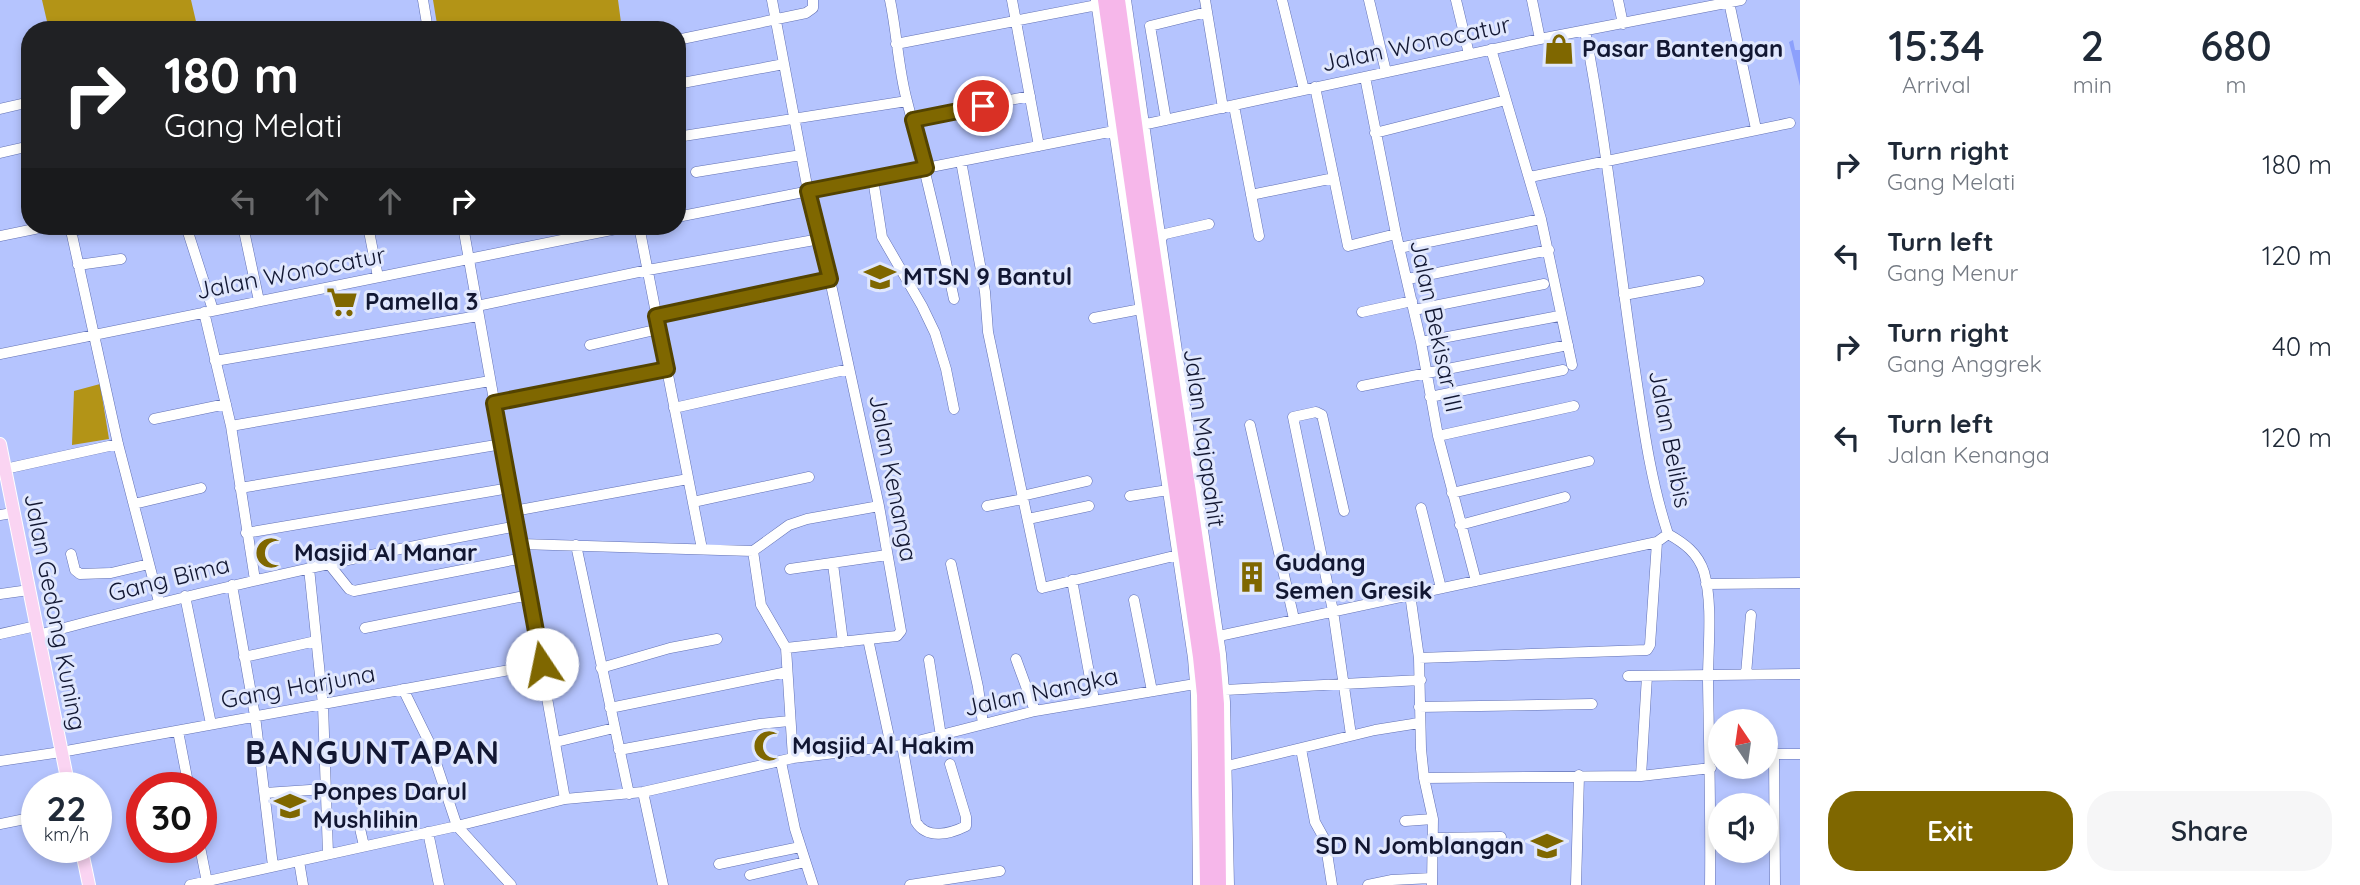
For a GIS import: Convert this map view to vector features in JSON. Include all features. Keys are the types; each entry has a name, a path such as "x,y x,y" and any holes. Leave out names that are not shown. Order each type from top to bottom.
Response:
{"highway":[{"name":"Jalan Majapahit","path":"1118,0 1152,287 1151,314 1160,413 1204,695 1201,801 1206,885"},
{"name":"Jalan Majapahit","path":"1100,2 1152,287"},
{"name":"Jalan Majapahit","path":"1151,314 1213,655 1217,704 1219,885"}],"main road":[{"name":"Jalan Gedong Kuning","path":"0,444 5,469 6,514 29,590 65,772"},
{"path":"84,863 89,885"}],"street":[{"path":"423,0 426,21"},
{"name":"Jalan Kenanga","path":"772,0 808,191 830,279 879,506 901,631 897,636 868,639"},
{"path":"686,38 806,13 813,8 813,0"},
{"path":"890,0 895,44 907,101 926,168 954,299"},
{"path":"1012,0 1040,146"},
{"path":"1125,0 1219,636 1225,690 1229,885"},
{"path":"1205,0 1259,236"},
{"path":"1282,0 1304,90"},
{"path":"1369,0 1386,72"},
{"path":"1455,0 1469,54"},
{"path":"1532,0 1540,39"},
{"path":"1618,0 1623,24"},
{"path":"1736,1 1756,129"},
{"name":"Jalan Wonocatur","path":"1142,125 1491,49 1736,1"},
{"path":"895,44 1100,2 1114,131 1151,314 1094,318"},
{"path":"1166,120 1150,26 1207,12"},
{"name":"Jalan Belibis","path":"1585,31 1599,102 1605,162 1653,481 1668,534 1684,543 1696,555 1706,584 1711,709"},
{"path":"1430,397 1568,368 1568,345 1549,250 1491,49"},
{"path":"686,82 784,64"},
{"name":"Jalan Bekisar III","path":"1365,77 1438,436 1476,581"},
{"path":"1315,87 1348,246 1396,234"},
{"path":"913,120 1030,96"},
{"path":"1375,133 1506,100"},
{"path":"686,136 907,101"},
{"path":"0,109 21,104"},
{"path":"1530,177 1790,123"},
{"path":"686,215 1114,131"},
{"path":"0,153 21,148"},
{"path":"696,172 801,155"},
{"path":"961,161 985,292 988,332 1042,588 1178,555"},
{"path":"873,178 882,237 935,333 954,410"},
{"path":"1251,195 1334,178"},
{"path":"1399,248 1541,219"},
{"path":"1160,239 1165,234 1209,224"},
{"path":"0,236 21,232"},
{"path":"71,235 117,444 159,602"},
{"path":"188,235 209,311 215,360 231,426 255,580"},
{"path":"245,235 259,301"},
{"path":"370,235 378,277"},
{"path":"465,235 565,799"},
{"name":"Jalan Wonocatur","path":"0,354 586,235"},
{"path":"641,235 702,549"},
{"path":"215,360 477,311 648,270 820,239"},
{"path":"1408,279 1549,250"},
{"path":"78,265 121,259"},
{"path":"656,316 830,279"},
{"path":"1624,295 1699,282"},
{"path":"1362,312 1545,284"},
{"path":"1421,342 1559,316"},
{"path":"590,345 659,329"},
{"path":"1362,386 1568,345"},
{"path":"494,403 667,369"},
{"path":"674,408 849,369"},
{"path":"231,426 490,382"},
{"path":"154,419 226,404"},
{"path":"1438,436 1574,406"},
{"path":"1344,511 1322,415 1316,412 1293,417 1333,611 1351,735"},
{"path":"1160,413 1195,684 1201,801 1198,885"},
{"path":"1250,425 1294,619"},
{"path":"5,469 117,444"},
{"path":"240,488 502,444"},
{"path":"1452,493 1589,461"},
{"path":"693,502 809,477"},
{"path":"514,511 688,480"},
{"path":"987,506 1087,481"},
{"path":"134,504 201,488"},
{"path":"246,533 510,488"},
{"path":"1130,496 1168,490"},
{"path":"1460,525 1565,497"},
{"path":"520,544 753,551 789,525 807,519 879,506"},
{"path":"1028,519 1089,506"},
{"path":"1421,508 1441,588"},
{"name":"Gang Bima","path":"0,634 37,630 309,568 517,526"},
{"path":"1219,636 1657,542 1668,534"},
{"path":"1419,658 1613,650 1643,652 1650,645 1657,542"},
{"path":"576,545 629,794"},
{"path":"753,551 761,605 786,649 793,758"},
{"path":"71,555 75,570 80,574 111,573 149,564"},
{"path":"790,569 887,555"},
{"path":"329,564 349,589 354,591 523,558"},
{"path":"833,564 843,642"},
{"path":"951,564 978,687 983,724"},
{"path":"309,568 323,705 328,854"},
{"path":"1072,580 1094,700"},
{"path":"1706,584 1800,583"},
{"path":"232,585 255,716 273,866"},
{"path":"0,594 29,590"},
{"path":"1368,885 1392,880 1432,881 1433,819 1424,778 1419,723 1421,680 1410,594"},
{"path":"186,596 211,724"},
{"path":"365,628 529,596"},
{"path":"1134,600 1152,691"},
{"path":"1746,674 1751,615"},
{"path":"601,668 670,648 717,639"},
{"path":"786,649 868,639 916,822 929,833 948,833 966,826 966,817 950,764"},
{"path":"244,657 316,640"},
{"path":"538,645 561,640"},
{"path":"1016,659 1035,711"},
{"path":"929,660 941,736"},
{"name":"Gang Harjuna","path":"0,761 542,664"},
{"path":"610,708 787,672"},
{"path":"1628,676 1800,674"},
{"path":"1641,776 1647,676"},
{"path":"1225,690 1421,680"},
{"name":"Jalan Nangka","path":"190,885 206,881 219,882 273,866 457,826 565,799 643,792 793,758 896,746 1035,711 1195,684"},
{"path":"403,689 429,742 457,826 511,885"},
{"path":"1419,707 1592,704"},
{"path":"619,750 789,721"},
{"path":"1227,766 1351,735 1419,723"},
{"path":"556,742 614,728"},
{"path":"178,731 186,772"},
{"path":"1301,749 1315,822 1325,840 1332,885"},
{"path":"1778,754 1800,754"},
{"path":"781,762 800,847 813,885"},
{"path":"1424,778 1641,776 1708,768"},
{"path":"1576,885 1579,775"},
{"name":"Jalan Belibis","path":"1710,885 1711,779"},
{"path":"1771,779 1774,885"},
{"path":"265,793 326,789"},
{"path":"643,792 663,885"},
{"path":"1405,821 1433,819"},
{"path":"0,824 21,820"},
{"path":"359,824 364,846"},
{"path":"428,832 439,885"},
{"path":"1434,838 1502,837"},
{"path":"719,864 800,847"},
{"path":"299,861 303,885"},
{"path":"750,875 805,862"},
{"path":"203,863 206,881"},
{"path":"910,885 1000,871"}],"shaded area":[{"path":"42,0 191,0 196,21 47,21"},
{"path":"433,0 618,0 621,21 436,21"},
{"path":"100,384 109,439 72,445 74,391"}],"water":[{"path":"1793,40 1795,50 1800,50 1800,86 1789,42"}],"place":[{"name":"Pasar Bantengan","path":"1559,49"},
{"name":"MTSN 9 Bantul","path":"880,277"},
{"name":"Pamella 3","path":"342,302"},
{"name":"Masjid Al Manar","path":"271,553"},
{"name":"Gudang Semen Gresik","path":"1252,577"},
{"name":"Masjid Al Hakim","path":"769,746"},
{"name":"Ponpes Darul Mushlihin","path":"290,806"},
{"name":"SD N Jomblangan","path":"1547,846"}],"district":[{"name":"BANGUNTAPAN","path":"373,753"}],"route":[{"path":"542,664 494,403 667,369 656,316 830,279 808,191 926,168 913,120 983,106"}]}
